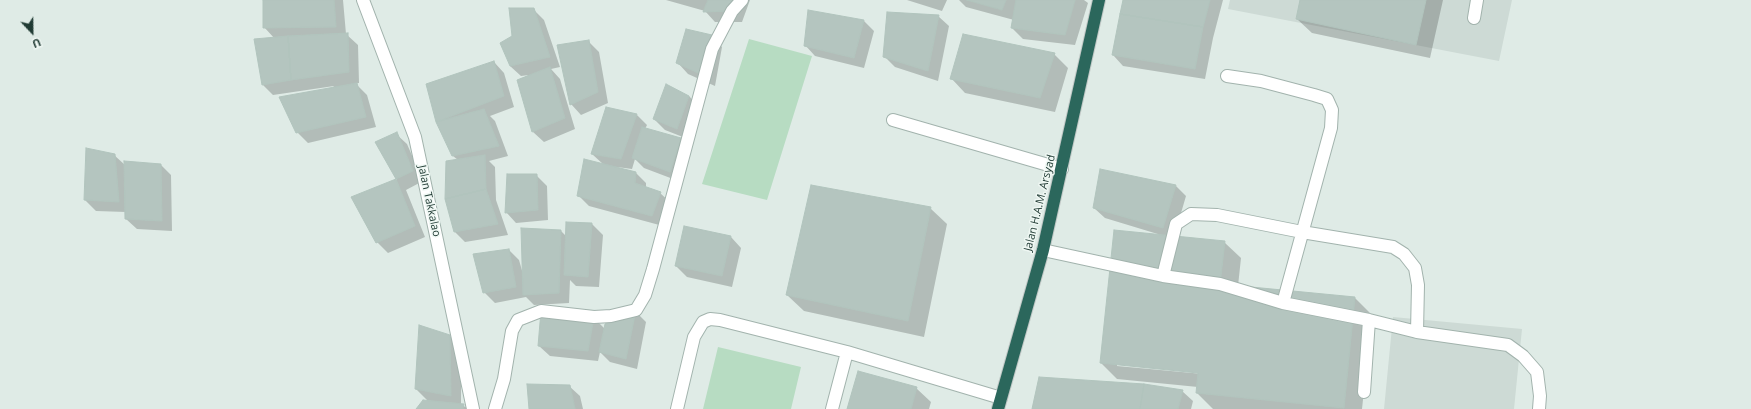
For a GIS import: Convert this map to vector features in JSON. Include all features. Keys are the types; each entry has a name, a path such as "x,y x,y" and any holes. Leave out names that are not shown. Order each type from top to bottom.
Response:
{"highway":[{"name":"Jalan H.A.M. Arsyad","path":"1000,403 1043,250 1099,0"}],"street":[{"name":"Jalan Takkalao","path":"363,0 415,137 473,409"},
{"path":"495,409 504,379 512,331 518,320 541,311 594,317 611,316 636,310 645,295 653,269 712,49 732,11 742,0"},
{"path":"1474,18 1478,0"},
{"path":"1227,76 1261,81 1314,94 1327,99 1332,110 1331,128 1283,303"},
{"path":"893,120 1062,169"},
{"path":"1163,276 1176,224 1190,214 1218,215 1302,232 1393,247 1404,254 1415,268 1417,279 1417,332"},
{"path":"1043,250 1163,276 1220,284 1283,303 1369,320 1417,332 1508,345 1523,356 1537,372 1540,396 1539,409"},
{"path":"677,409 694,337 703,322 710,319 720,320 847,352 1000,403"},
{"path":"1364,392 1369,320"},
{"path":"832,409 847,352"}],"shaded area":[{"path":"1230,0 1512,0 1499,61 1228,9"},
{"path":"1393,317 1522,329 1514,409 1384,409"}],"green space":[{"path":"749,39 812,56 767,200 702,184"},
{"path":"718,347 801,367 791,409 703,409"}],"building":[{"path":"263,0 334,0 336,27 263,28"},
{"path":"708,0 736,0 732,11 703,12"},
{"path":"967,0 1006,0 1002,10"},
{"path":"1016,0 1075,0 1065,35 1011,28"},
{"path":"1123,0 1210,0 1203,27 1120,14"},
{"path":"1300,0 1426,0 1416,45 1296,19"},
{"path":"509,8 534,8 550,57 510,66 500,43 512,36"},
{"path":"808,10 864,20 854,58 804,46"},
{"path":"887,12 939,15 928,71 883,57"},
{"path":"1120,14 1203,27 1195,69 1112,55"},
{"path":"686,29 712,35 705,76 676,63"},
{"path":"348,33 349,72 291,80 288,36"},
{"path":"963,34 1055,53 1040,98 950,79"},
{"path":"288,36 291,80 262,85 254,39"},
{"path":"589,40 598,92 570,105 557,45"},
{"path":"494,61 504,96 436,122 426,84"},
{"path":"550,67 565,118 532,132 517,80"},
{"path":"357,83 366,117 296,133 279,97"},
{"path":"666,84 689,96 677,129 653,119"},
{"path":"606,107 637,114 621,159 591,154"},
{"path":"484,109 499,146 452,156 436,122"},
{"path":"642,127 681,138 670,172 632,158"},
{"path":"397,132 413,171 396,179 375,142"},
{"path":"86,148 115,154 119,202 84,200"},
{"path":"485,155 486,189 445,199 446,161"},
{"path":"584,159 636,172 635,183 661,192 652,216 577,196"},
{"path":"124,161 161,164 162,221 125,219"},
{"path":"1100,169 1176,185 1163,228 1093,208"},
{"path":"507,174 537,174 538,210 505,213"},
{"path":"396,179 415,226 376,243 351,197"},
{"path":"811,185 931,207 908,321 786,295"},
{"path":"486,189 498,224 454,232 445,199"},
{"path":"566,222 592,223 588,277 564,275"},
{"path":"684,226 731,236 722,276 675,266"},
{"path":"521,228 561,230 559,293 523,295"},
{"path":"1114,230 1225,241 1220,284 1355,297 1344,408 1196,393 1198,373 1100,363"},
{"path":"509,249 516,287 483,293 473,254"},
{"path":"636,310 626,359 599,352 605,324"},
{"path":"541,311 594,317 588,351 538,346"},
{"path":"419,325 450,335 451,396 415,389"},
{"path":"858,371 917,387 911,409 847,409"},
{"path":"1039,377 1144,384 1140,409 1032,409"},
{"path":"527,384 570,385 575,409 529,409"},
{"path":"1144,384 1183,390 1178,409 1140,409"},
{"path":"423,400 464,404 463,409 416,409"}]}
